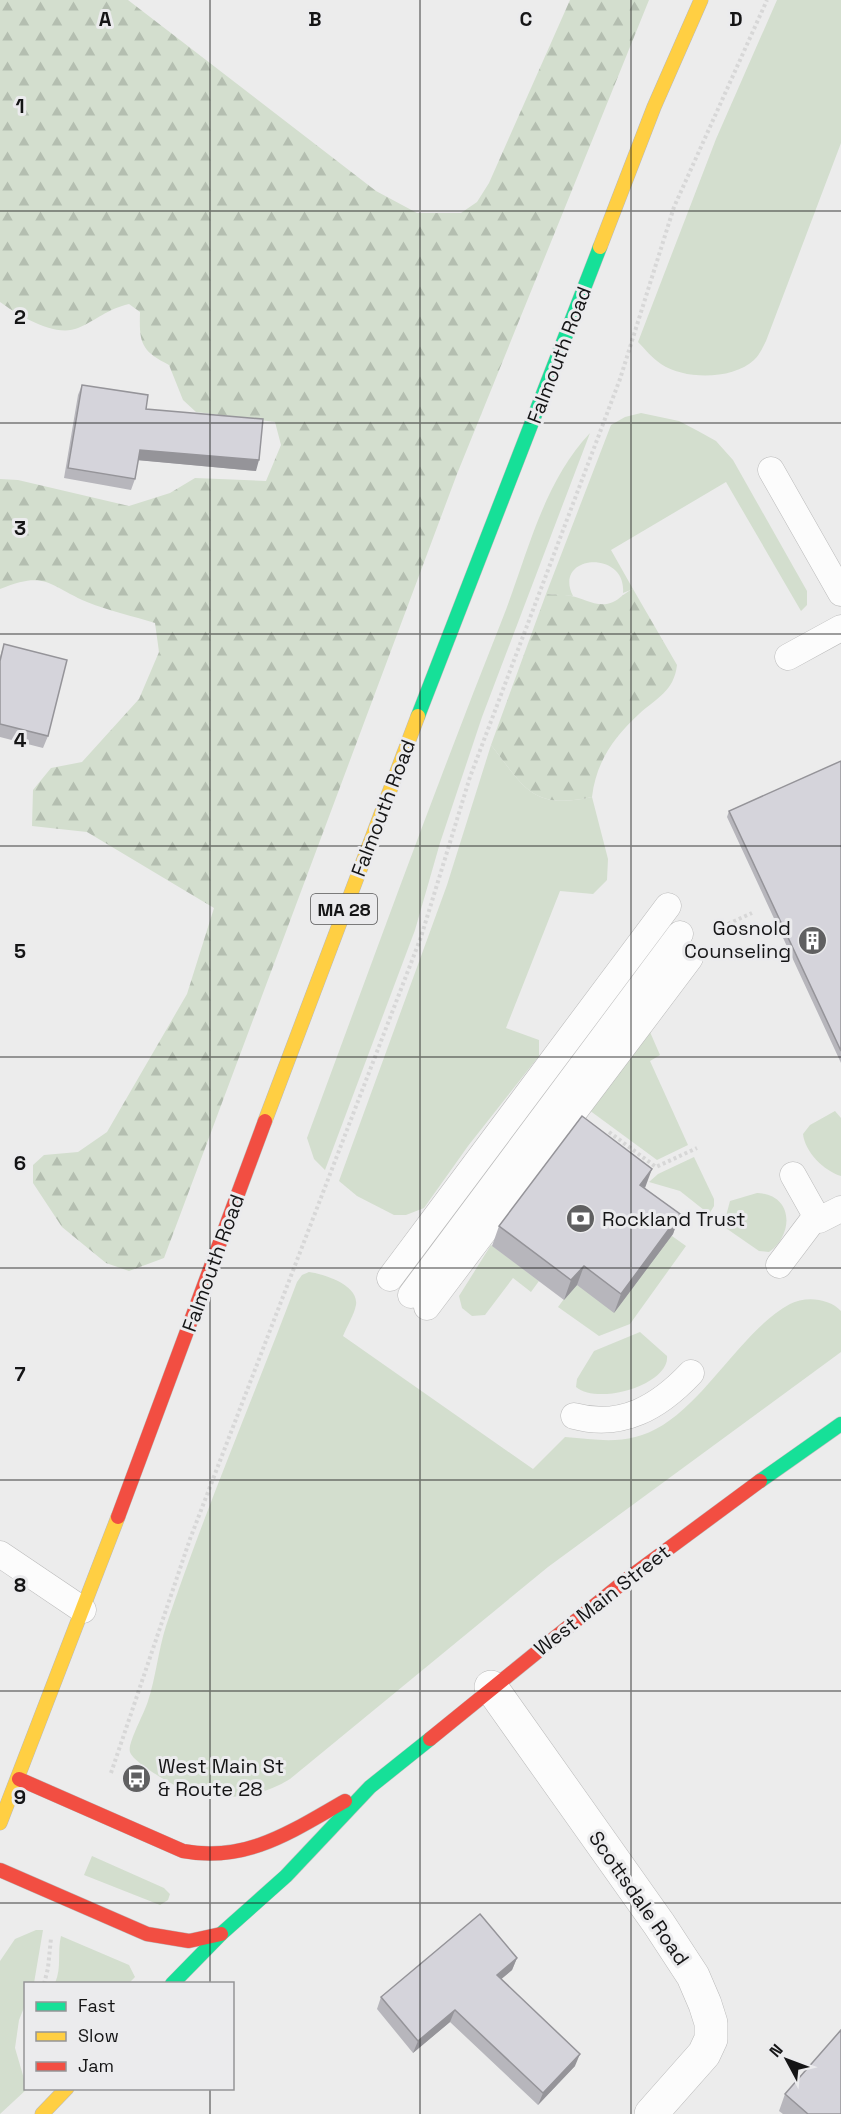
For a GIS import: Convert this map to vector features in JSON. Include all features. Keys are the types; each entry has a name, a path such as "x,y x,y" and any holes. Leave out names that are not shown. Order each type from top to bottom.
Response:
{"main road":[{"name":"Falmouth Road","path":"0,1823 84,1610 382,808 654,107 702,0"},
{"name":"West Main Street","path":"173,1982 221,1934 286,1876 370,1787 491,1687 704,1521 841,1424"},
{"name":"West Main Street","path":"19,1779 183,1851 206,1856 239,1853 271,1841 370,1787"},
{"name":"West Main Street","path":"0,1870 147,1934 189,1941 221,1934"},
{"path":"42,2114 65,2090"}],"street":[{"name":"Scottsdale Road","path":"491,1687 659,1924 693,1976 705,2004 711,2024 711,2039 704,2055 651,2114"}],"lane":[{"path":"771,470 841,594"},
{"path":"788,657 841,628"},
{"path":"390,1278 668,906"},
{"path":"680,934 419,1301 576,1109 690,958"},
{"path":"779,1265 816,1216 793,1175"},
{"path":"574,1416 602,1421 620,1419 639,1413 661,1402 691,1373"},
{"path":"0,1554 84,1610"}],"path":[{"path":"118,1757 160,1621 190,1539 422,937 470,777 620,379 675,207 767,0"},
{"path":"576,1109 656,1167 697,1148"},
{"path":"643,1172 650,1162"},
{"path":"44,1982 52,1933"}],"green space":[{"path":"0,0 128,0 376,191 417,213 461,213 477,202 489,183 570,0 649,0 457,474 164,1258 129,1271 106,1263 62,1227 33,1183 33,1165 44,1155 78,1152 107,1132 187,994 214,908 87,832 32,826 33,790 51,768 82,762 139,699 159,652 155,623 95,605 54,585 37,580 15,583 0,589 0,479 18,480 129,506 170,493 195,478 266,481 281,445 275,422 196,412 183,400 169,365 153,355 144,345 140,331 140,312 129,304 114,309 78,328 59,330 37,324 0,302"},
{"path":"777,0 841,0 841,143 766,341 759,354 745,367 734,371 708,376 683,373 661,364 638,342 716,139"},
{"path":"641,413 679,421 716,441 733,460 807,591 807,605 801,611 726,482 611,550 633,589 623,593 621,579 614,569 592,562 581,565 573,572 569,582 573,596 546,594 611,425 625,417"},
{"path":"590,433 482,717 440,843 415,930 325,1170 314,1159 307,1138 537,522 573,453"},
{"path":"633,589 677,665 672,681 664,693 639,714 614,741 602,761 592,797 572,800 543,798 522,784 491,745 546,594 568,595 607,604"},
{"path":"491,745 522,784 543,798 572,800 592,797 608,859 607,880 593,894 560,891 506,1028 539,1040 539,1056 468,1146 424,1208 406,1215 394,1215 357,1196 339,1181 447,885"},
{"path":"650,1032 660,1055 650,1061 688,1145 657,1160 589,1110"},
{"path":"835,1111 841,1118 841,1176 828,1170 816,1160 807,1147 803,1134 810,1125"},
{"path":"694,1157 714,1199 714,1206 709,1214 680,1191 649,1182 658,1174"},
{"path":"757,1193 769,1195 778,1200 784,1208 786,1217 783,1236 769,1252 759,1251 720,1224 726,1216 730,1201"},
{"path":"672,1236 686,1246 630,1324 599,1336 558,1307 575,1284"},
{"path":"491,1245 539,1281 531,1292 513,1278 485,1315 472,1316 462,1308 459,1296"},
{"path":"309,1272 339,1282 352,1292 356,1305 343,1336 533,1469 565,1437 627,1439 651,1432 663,1425 696,1397 757,1329 773,1315 796,1301 810,1299 824,1301 841,1311 841,1352 548,1567 290,1779 254,1794 229,1797 203,1795 184,1790 147,1769 133,1757 130,1748 148,1701 166,1626 197,1539 297,1282 302,1275"},
{"path":"640,1332 667,1356 665,1366 657,1375 646,1383 616,1393 600,1394 576,1387 577,1379 594,1351"},
{"path":"92,1856 164,1888 170,1894 168,1900 160,1905 84,1875"},
{"path":"36,1930 43,1930 34,1982 24,1982 24,2008 19,2020 15,2048 24,2079 24,2090 26,2090 0,2114 0,1961 15,1939"},
{"path":"61,1936 129,1965 135,1977 130,1982 55,1982"}],"building":[{"path":"82,385 148,395 146,409 263,419 259,460 140,450 135,479 68,468"},
{"path":"4,644 67,660 48,736 0,724 0,661"},
{"name":"Gosnold Counseling","path":"841,761 841,1051 729,811"},
{"name":"Rockland Trust","path":"582,1116 652,1169 640,1185 680,1214 621,1294 584,1266 571,1280 499,1226"},
{"path":"480,1914 517,1958 497,1975 580,2054 543,2093 455,2010 418,2041 381,1997"},
{"path":"841,2030 841,2114 808,2114 785,2094"}],"traffic: fast":[{"path":"418,716 600,247"},
{"path":"760,1481 841,1424"},
{"path":"174,1982 221,1934 286,1876 370,1787 430,1739"}],"traffic: slow":[{"path":"600,247 654,107 701,0"},
{"path":"265,1121 418,716"},
{"path":"0,1823 118,1517"},
{"path":"42,2114 65,2090"}],"traffic: jam":[{"path":"118,1517 265,1121"},
{"path":"430,1739 626,1580 760,1481"},
{"path":"19,1779 183,1851 206,1854 228,1852 268,1842 345,1801"},
{"path":"0,1870 147,1934 189,1941 221,1934"}],"place":[{"name":"Gosnold Counseling","path":"812,940"},
{"name":"Rockland Trust","path":"581,1219"},
{"name":"West Main St & Route 28","path":"137,1778"}]}
